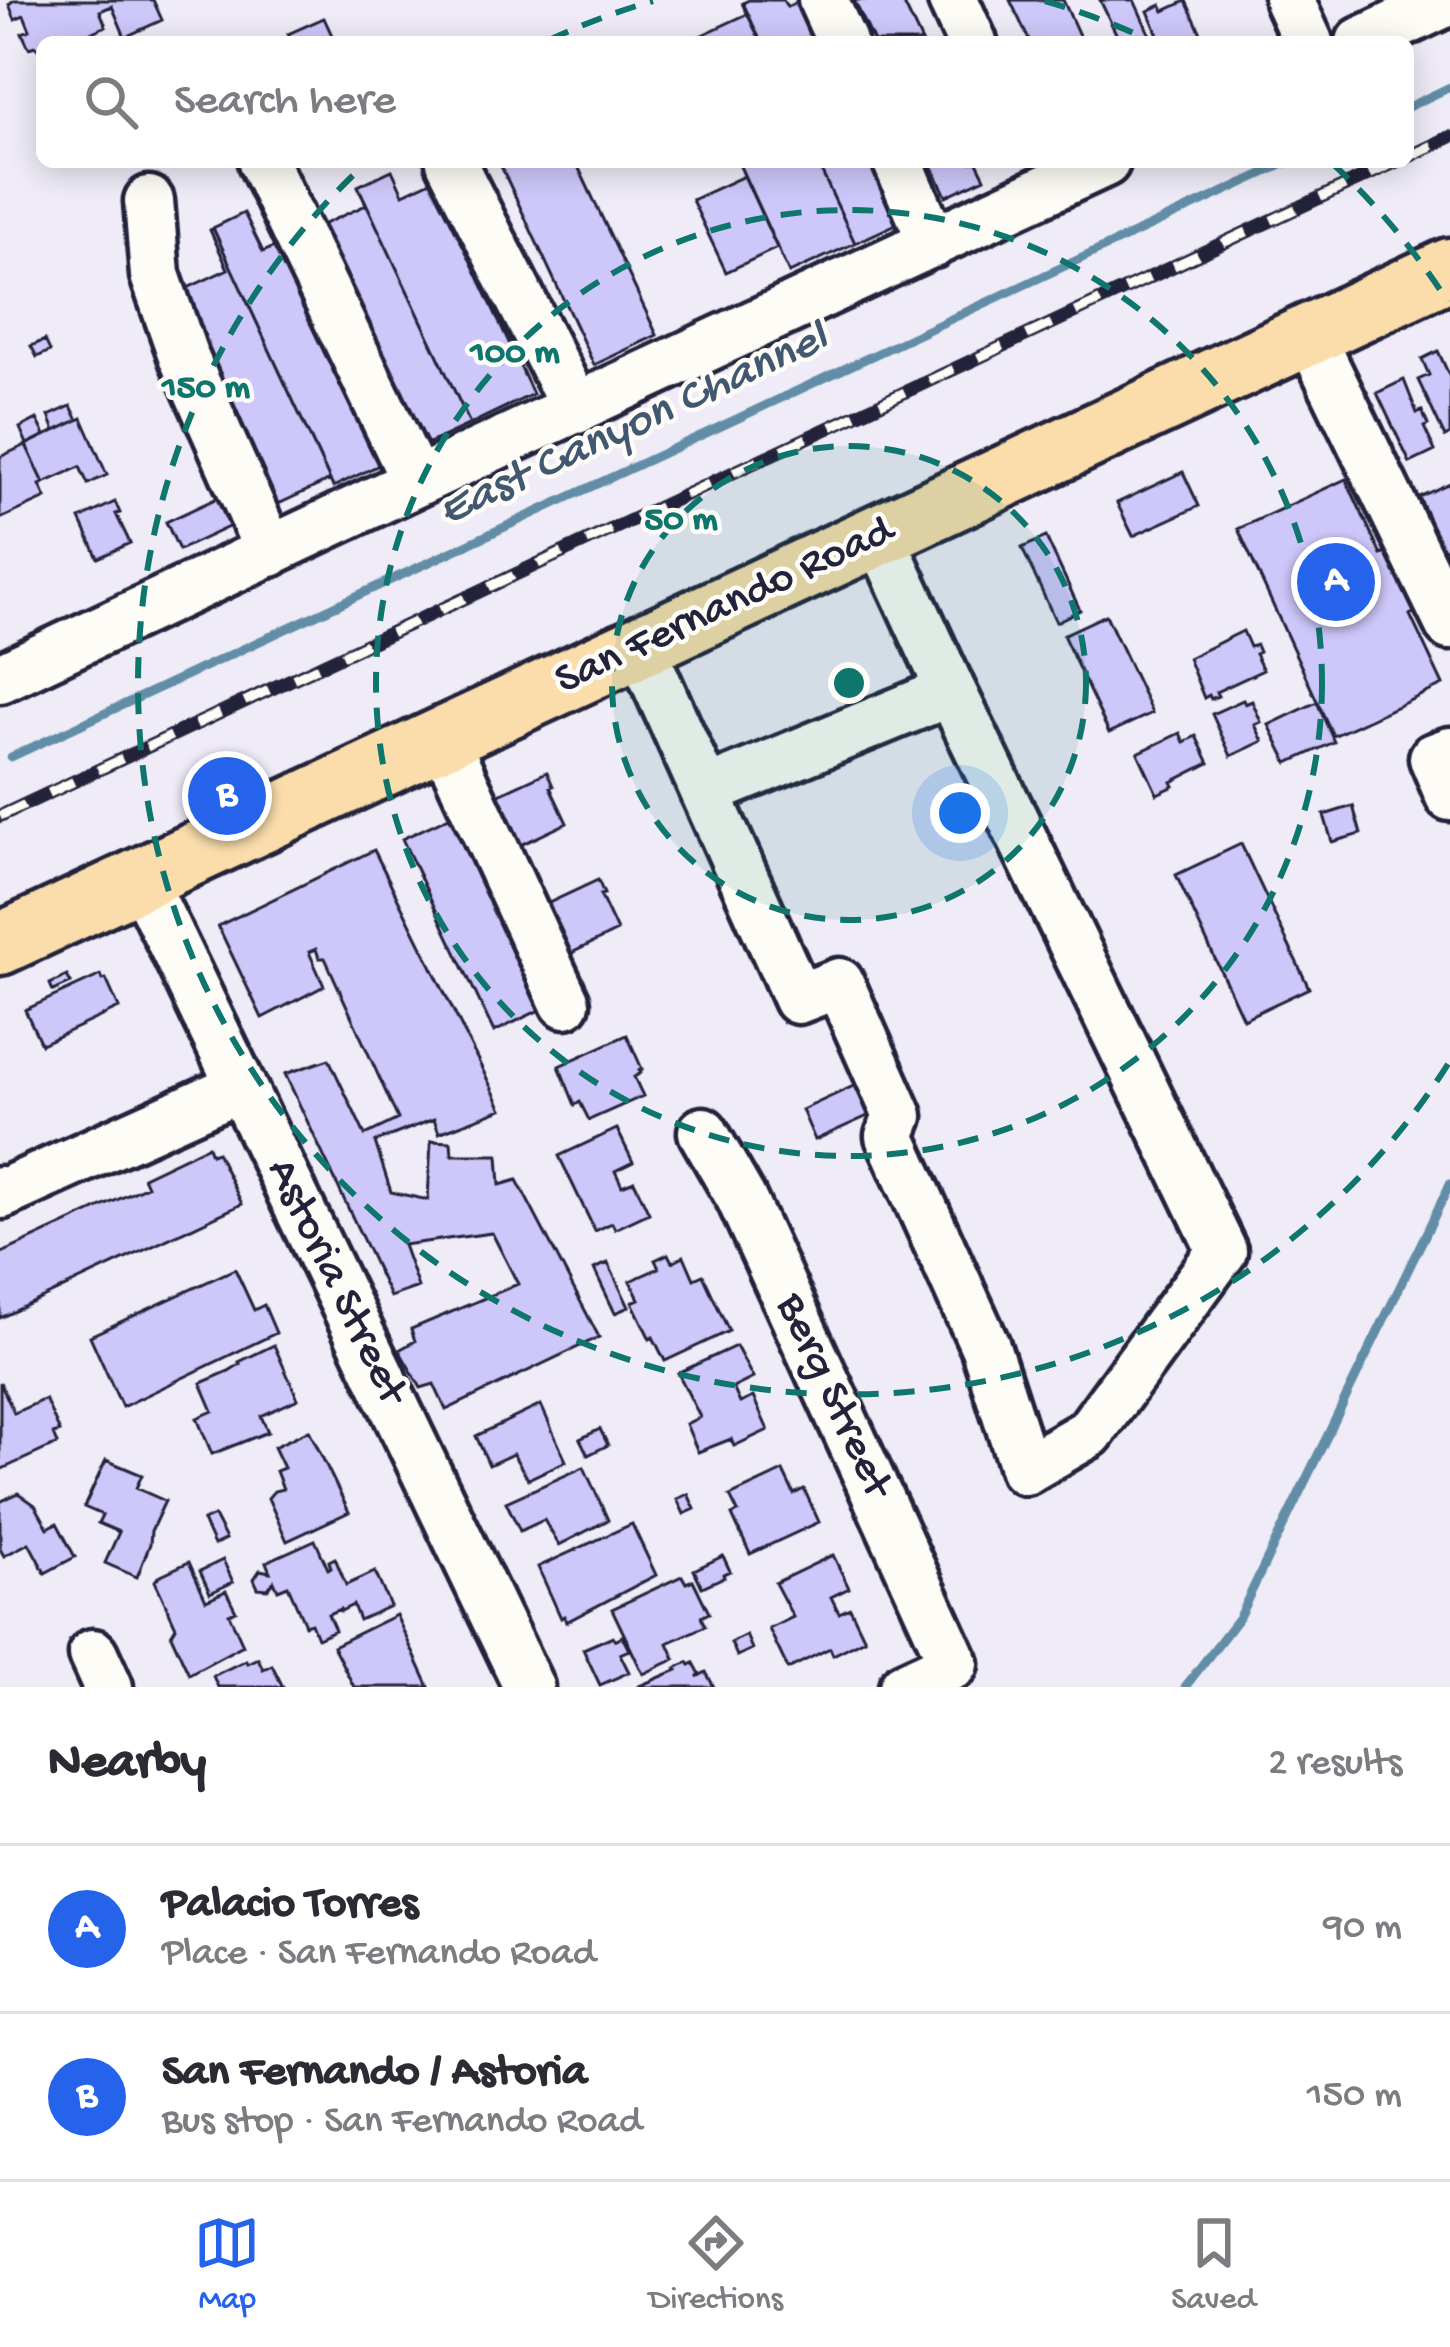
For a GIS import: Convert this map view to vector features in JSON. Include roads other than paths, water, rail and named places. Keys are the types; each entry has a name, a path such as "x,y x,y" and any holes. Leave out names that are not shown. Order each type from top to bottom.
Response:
{"main road":[{"name":"San Fernando Road","path":"0,944 1450,269"}],"street":[{"path":"824,0 839,36"},
{"path":"953,0 970,36"},
{"path":"1289,0 1305,36"},
{"path":"1374,36 1450,0"},
{"path":"266,168 416,482"},
{"path":"454,168 576,409"},
{"path":"901,168 933,243"},
{"path":"0,678 933,243 1037,176 1076,168"},
{"path":"149,201 155,275 184,358 270,552"},
{"path":"1310,336 1450,625"},
{"path":"640,646 798,999 839,983 898,1116 890,1136 985,1346 1025,1470 1090,1433 1222,1251 879,535"},
{"path":"705,792 951,691"},
{"path":"443,738 565,1003"},
{"path":"1450,752 1434,758 1450,796"},
{"name":"Astoria Street","path":"141,878 529,1687"},
{"path":"0,1191 41,1178 241,1086"},
{"name":"Berg Street","path":"703,1132 741,1198 954,1664 904,1687"}],"waterway":[{"name":"East Canyon Channel","path":"1414,104 1450,87"},
{"name":"East Canyon Channel","path":"11,757 1275,168"},
{"path":"1185,1687 1239,1617 1450,1184"}],"railway":[{"path":"1414,154 1450,137"},
{"path":"0,816 1383,168"}],"place":[{"name":"Palacio Torres","path":"1336,582"},
{"name":"San Fernando / Astoria","path":"227,796"}]}
